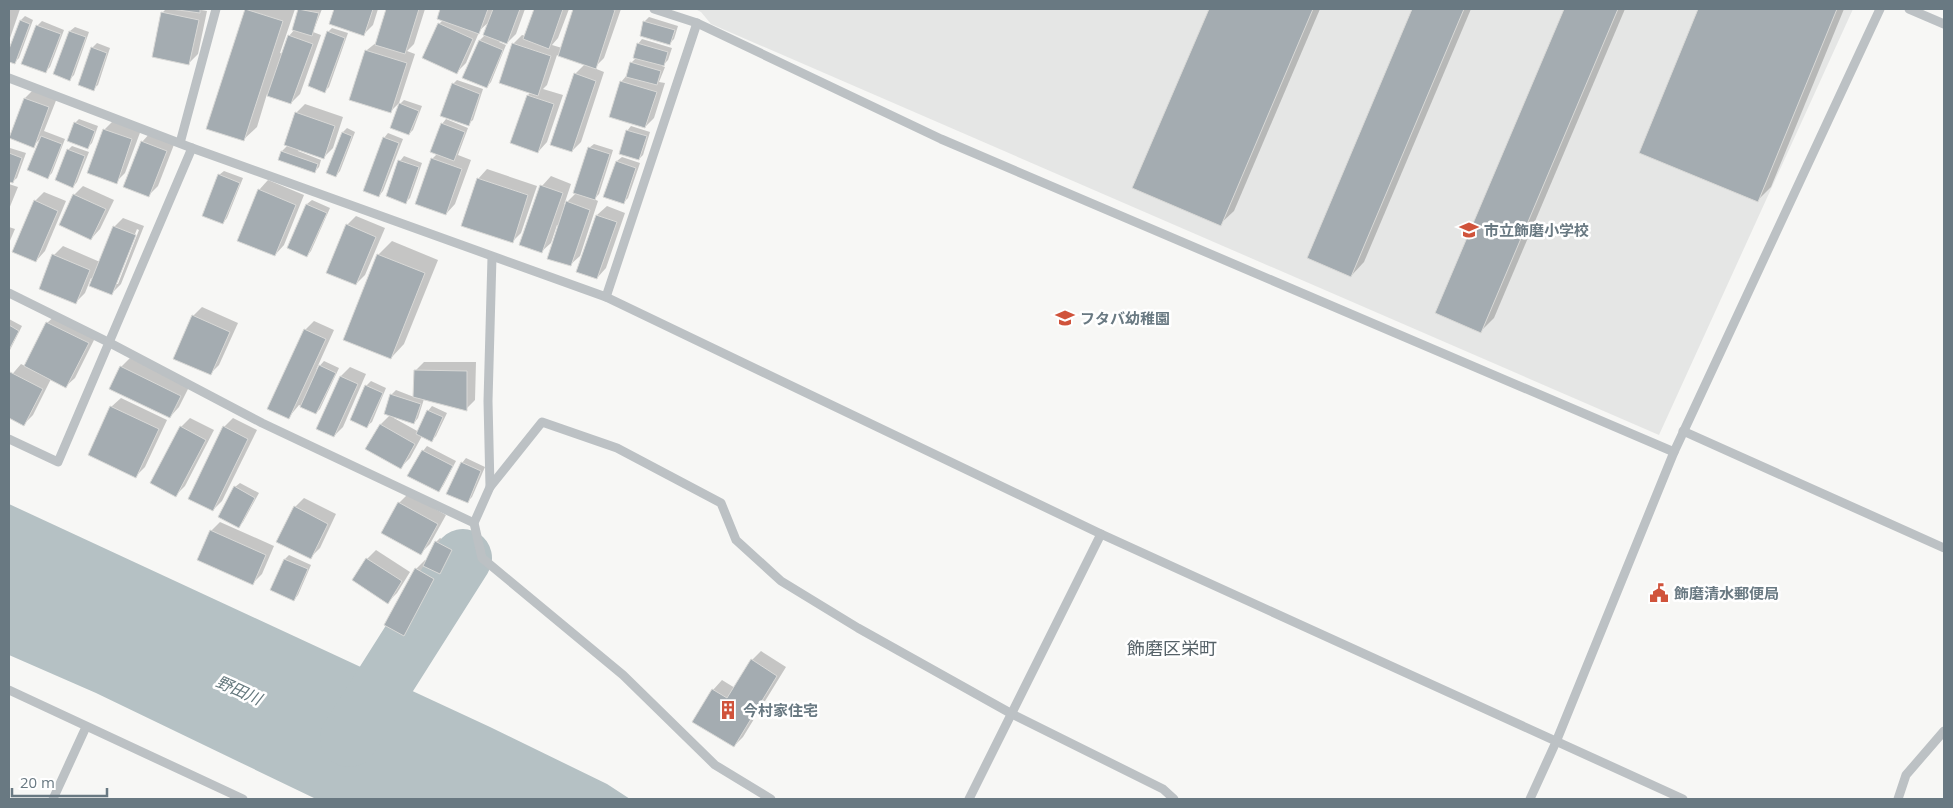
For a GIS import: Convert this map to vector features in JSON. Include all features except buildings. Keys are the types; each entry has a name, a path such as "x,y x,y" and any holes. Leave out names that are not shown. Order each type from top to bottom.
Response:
{"street":[{"path":"180,143 216,9"},
{"path":"654,9 697,23 941,139 1674,452"},
{"path":"1530,799 1556,742 1683,431 1880,9"},
{"path":"1909,9 1944,24"},
{"path":"606,297 697,23"},
{"path":"9,78 192,148 606,297 1101,534 1682,799"},
{"path":"9,439 58,462 192,148"},
{"path":"490,487 488,401 492,257"},
{"path":"9,293 110,343 262,423 474,523"},
{"path":"771,799 715,764 623,675 482,558 474,523 490,487 542,422 617,448 721,503 736,540 781,581 858,628 1012,714 1162,789 1174,799"},
{"path":"1683,431 1944,548"},
{"path":"969,799 1101,534"},
{"path":"9,690 243,799"},
{"path":"53,799 86,726"},
{"path":"1898,799 1906,775 1944,731"}],"shaded area":[{"name":"市立飾磨小学校","path":"695,9 1853,9 1659,435 711,24 701,12"}],"water":[{"name":"野田川","path":"9,504 490,727 607,784 630,799 316,799 96,693 9,655"}],"waterway":[{"path":"349,738 463,558"}],"place":[{"name":"市立飾磨小学校","path":"1469,230"},
{"name":"フタバ幼稚園","path":"1065,318"},
{"name":"飾磨清水郵便局","path":"1659,593"},
{"name":"今村家住宅","path":"728,710"}],"district":[{"name":"飾磨区栄町","path":"1172,648"}]}
